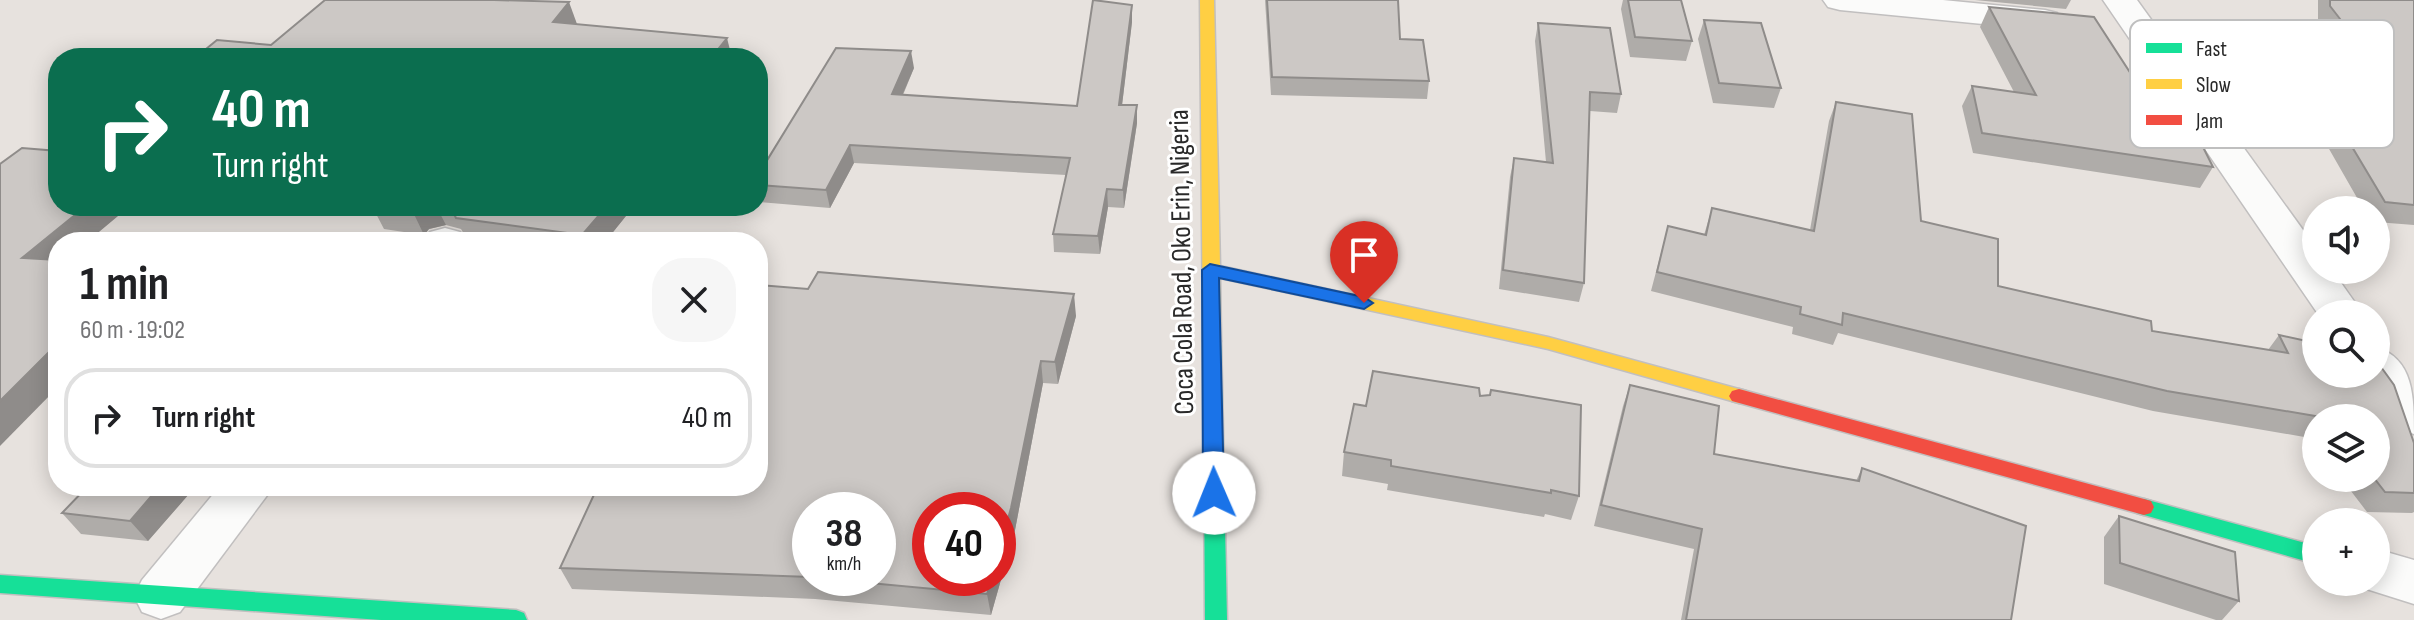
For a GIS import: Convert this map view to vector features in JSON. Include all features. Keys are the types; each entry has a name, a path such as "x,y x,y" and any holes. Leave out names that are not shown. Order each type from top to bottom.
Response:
{"street":[{"name":"Coca Cola Road, Oko Erin, Nigeria","path":"1207,0 1216,620"},
{"path":"1840,0 2109,20 2130,47"},
{"path":"2210,148 2330,300"},
{"path":"1210,270 1548,343 2302,551"},
{"path":"2390,383 2414,416"},
{"path":"161,596 241,496"},
{"path":"2390,575 2414,582"},
{"path":"0,584 516,620"}],"building":[{"path":"325,0 569,2 553,22 727,38 719,48 207,48 217,40 271,45"},
{"path":"1093,0 1132,5 1119,105 1137,105 1123,190 1107,189 1098,236 1053,234 1070,158 850,145 826,190 768,186 768,159 836,48 911,51 892,94 1077,106"},
{"path":"1267,0 1398,0 1400,39 1423,40 1429,81 1272,77"},
{"path":"1628,0 1681,0 1692,41 1635,37"},
{"path":"2330,0 2414,0 2414,205 2390,203 2390,196 2381,196 2353,148 2394,148 2394,20 2341,20 2330,6"},
{"path":"1989,7 2094,17 2130,72 2130,148 2204,148 2213,167 1982,133 1972,86 2036,95"},
{"path":"1704,20 1761,23 1781,88 1719,83"},
{"path":"1538,23 1610,28 1621,94 1590,92 1584,283 1503,270 1514,158 1553,163"},
{"path":"1836,102 1912,114 1921,221 1998,239 1998,286 2151,321 2152,331 2288,353 2279,335 2302,340 2302,388 2390,388 2390,379 2414,443 2414,493 2385,492 2390,492 2390,404 2302,404 2302,414 2167,391 1843,313 1842,325 1800,314 1801,307 1657,272 1668,226 1706,235 1712,208 1814,231"},
{"path":"22,148 48,150 48,216 74,216 54,232 48,232 48,237 22,258 48,259 48,353 0,401 0,164"},
{"path":"598,216 585,232 560,232 456,218"},
{"path":"818,272 1074,294 1055,362 1041,361 1014,492 912,492 912,587 896,585 896,492 792,492 792,576 560,568 593,496 768,496 768,286 808,289"},
{"path":"1373,371 1479,388 1480,396 1490,395 1491,390 1581,405 1579,496 1391,466 1391,460 1344,452 1354,404 1366,406"},
{"path":"1630,385 1719,406 1714,454 1859,481 1862,468 2026,526 2011,620 1686,620 1702,529 1601,505"},
{"path":"78,496 151,496 130,521 62,513"},
{"path":"2119,516 2235,552 2239,601 2120,563"}],"traffic: fast":[{"path":"1212,341 1216,620"},
{"path":"2144,507 2302,551"},
{"path":"0,584 516,620"}],"traffic: slow":[{"path":"1207,0 1212,341"},
{"path":"1210,270 1548,343 1739,396"}],"traffic: jam":[{"path":"1739,396 2144,507"}],"route":[{"path":"1214,493 1210,270 1364,303"}]}
